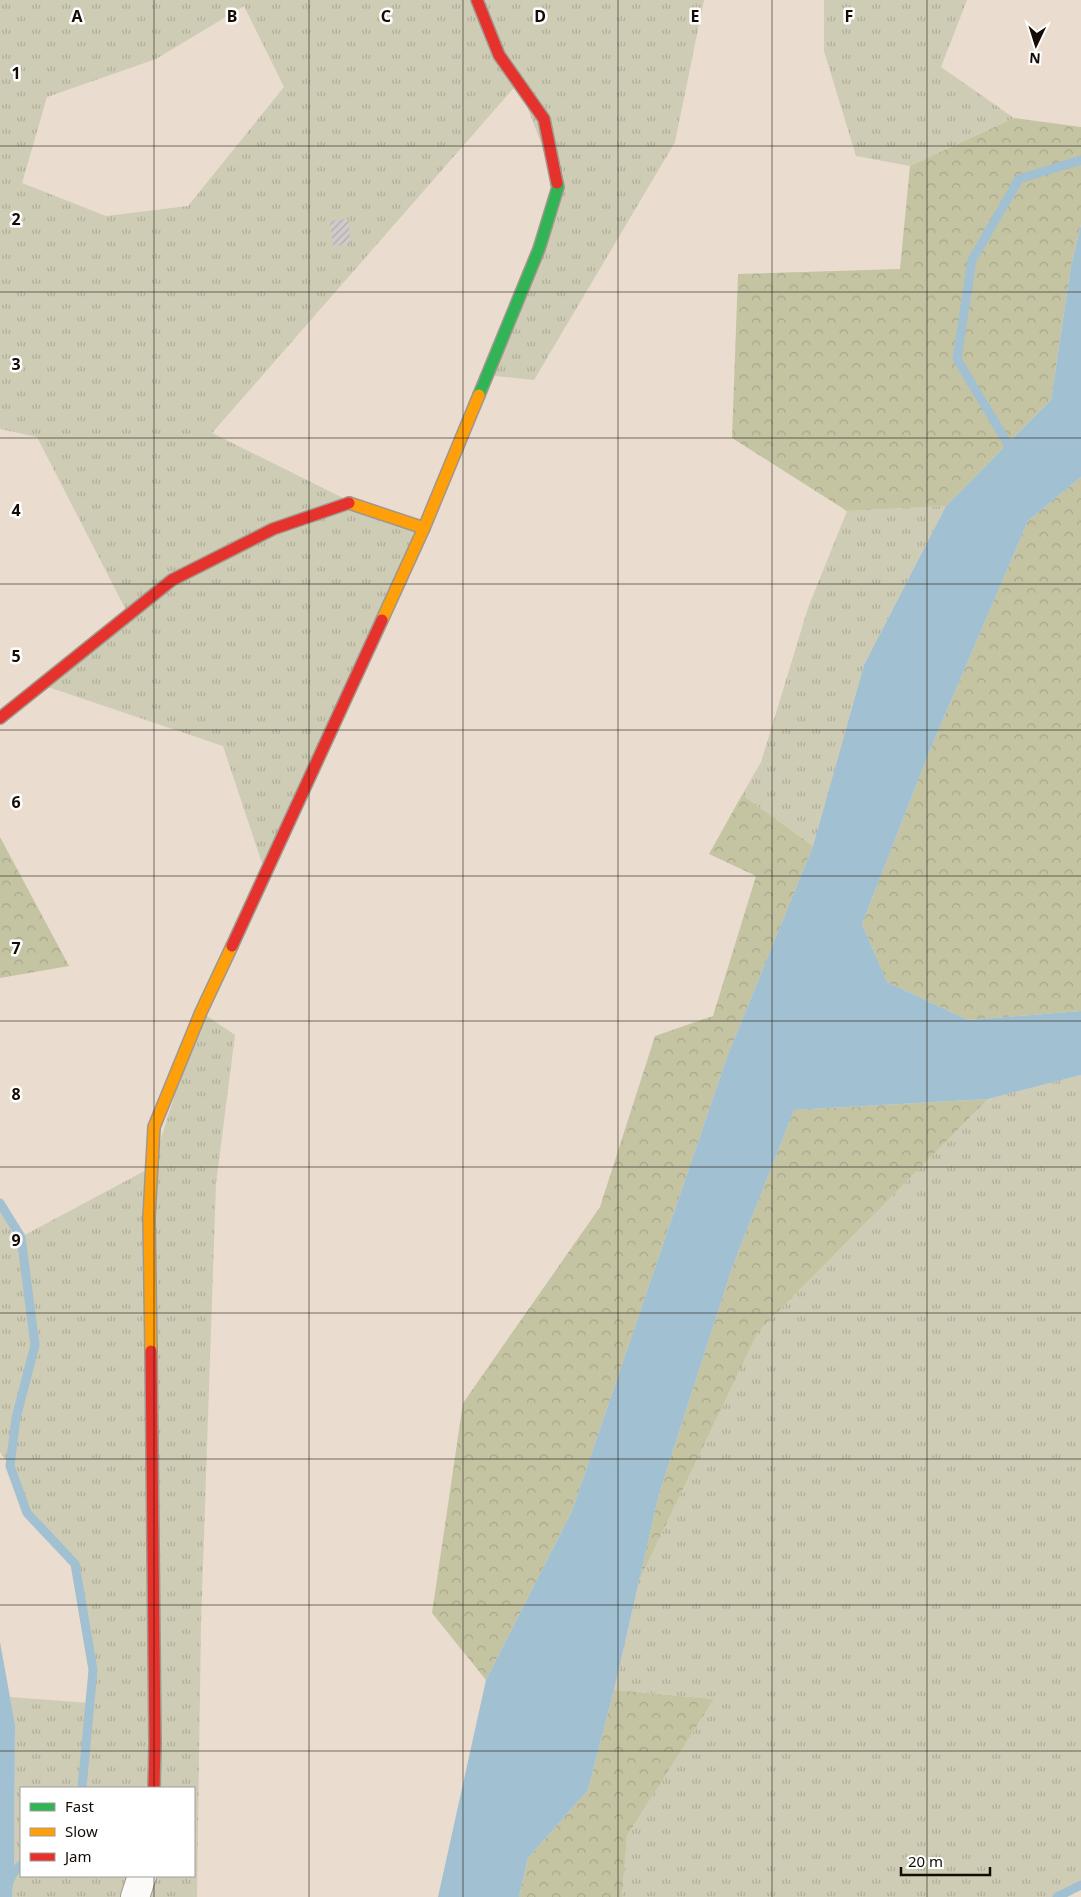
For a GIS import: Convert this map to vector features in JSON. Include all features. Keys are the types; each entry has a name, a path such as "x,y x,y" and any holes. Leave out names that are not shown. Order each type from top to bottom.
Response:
{"street":[{"path":"154,1787 150,1226 154,1127 201,1012 424,528 539,249 558,187 544,119 499,55 477,0"},
{"path":"0,718 172,580 273,529 351,502 424,528"},
{"path":"135,1897 142,1877"}],"green space":[{"path":"0,0 704,0 675,142 534,380 487,375 558,187 518,83 212,433 351,502 424,528 265,872 223,746 42,685 129,616 37,437 0,429","holes":["244,6 284,87 188,206 106,216 22,183 47,97 156,59"]},
{"path":"824,0 967,0 941,67 1014,118 910,166 856,156 824,51"},
{"path":"1014,118 1081,127 1081,224 1071,266 1051,400 946,506 847,511 732,438 738,274 900,269 910,166"},
{"path":"1081,477 1081,1011 968,1020 887,982 862,924 930,750 1028,521"},
{"path":"946,506 864,665 813,846 742,795 761,762 808,608 847,511"},
{"path":"742,795 813,846 727,1057 572,1511 486,1680 432,1613 463,1403 600,1207 655,1036 713,1016 756,876 709,854"},
{"path":"0,837 69,966 0,978"},
{"path":"201,1012 235,1035 216,1183 201,1623 197,1897 12,1897 14,1872 15,1725 10,1697 90,1703 93,1670 75,1564 27,1513 10,1466 0,1452 0,1203 21,1237 152,1167"},
{"path":"1081,1075 1081,1885 1057,1897 622,1897 627,1836 714,1699 614,1690 639,1581 758,1332 988,1099"},
{"path":"988,1099 758,1332 639,1581 659,1494 732,1268 794,1110"},
{"path":"614,1690 714,1699 627,1836 622,1897 519,1897 528,1858 588,1790"}],"water":[{"path":"1081,224 1081,477 1028,521 930,750 862,924 887,982 968,1020 1081,1011 1081,1075 988,1099 794,1110 732,1268 659,1494 614,1690 588,1790 528,1858 519,1897 438,1897 486,1680 572,1511 727,1057 813,846 864,665 946,506 1051,400 1071,266"},
{"path":"0,1642 15,1725 14,1872 12,1897 0,1897"}],"building":[{"path":"348,219 351,244 333,246 330,221"}],"waterway":[{"path":"1008,454 1008,444 957,359 972,260 1019,179 1081,160"},
{"path":"0,1203 21,1237 35,1345 16,1418 10,1466 27,1513 75,1564 93,1670 82,1787"},
{"path":"1,1897 14,1872 20,1866"},
{"path":"1057,1897 1081,1885"}],"traffic: fast":[{"path":"479,395 539,249 558,187 557,183"}],"traffic: slow":[{"path":"382,620 424,528 479,395"},
{"path":"349,503 424,528"},
{"path":"151,1351 149,1217 154,1127 201,1012 232,946"}],"traffic: jam":[{"path":"477,0 499,55 544,119 557,183"},
{"path":"0,718 172,580 273,529 349,503"},
{"path":"232,946 382,620"},
{"path":"151,1351 154,1787"}]}
